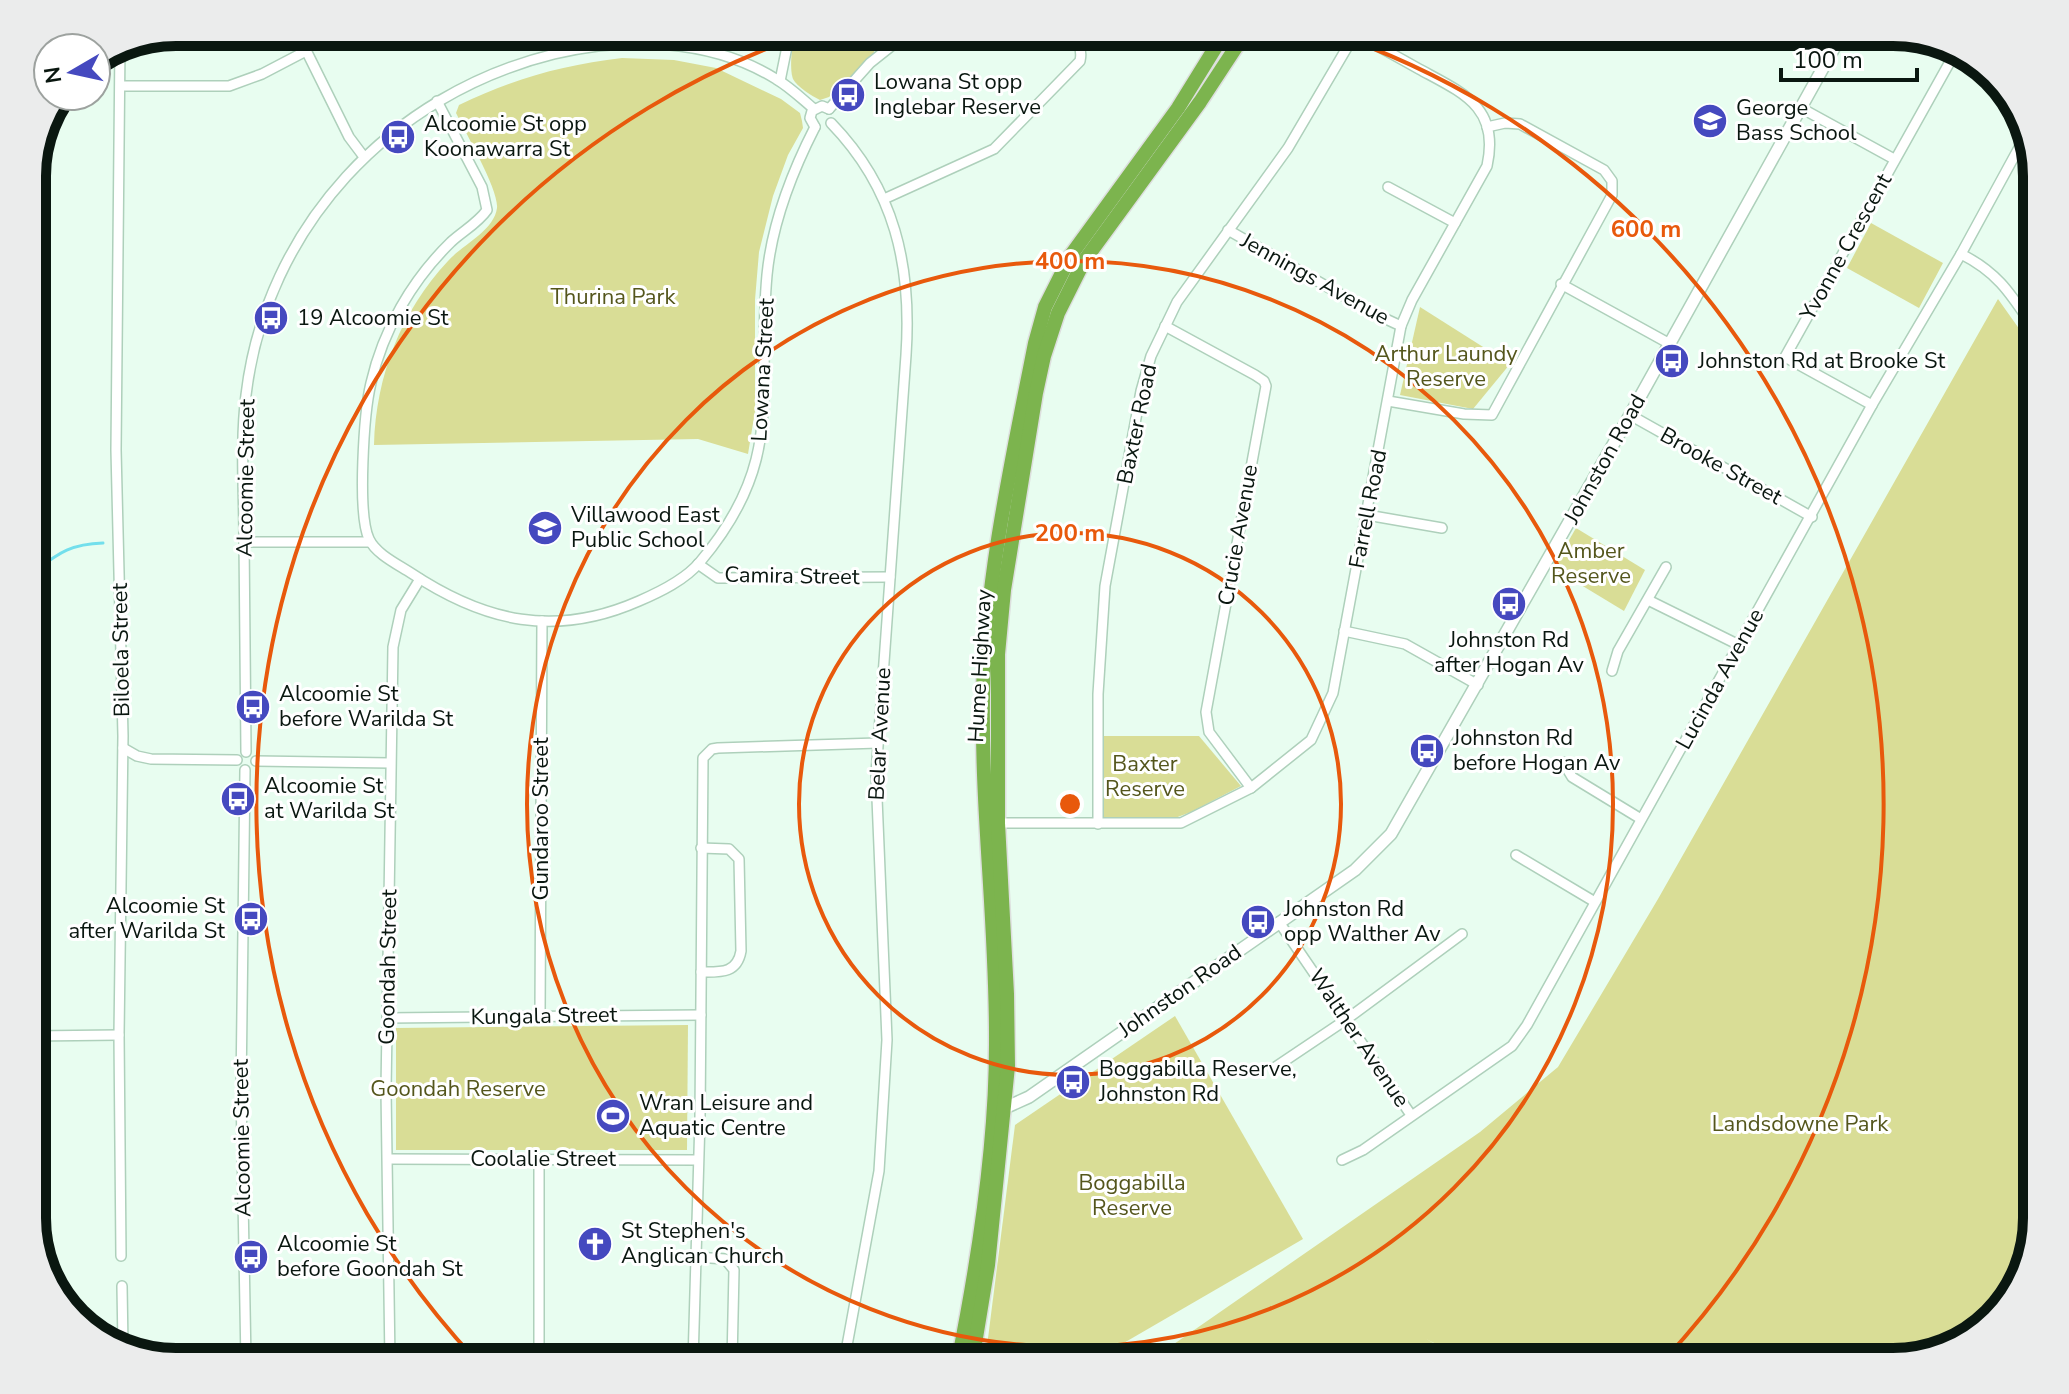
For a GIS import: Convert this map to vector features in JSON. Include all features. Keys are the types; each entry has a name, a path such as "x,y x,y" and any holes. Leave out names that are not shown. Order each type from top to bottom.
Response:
{"highway":[{"name":"Hume Highway","path":"974,1348 988,1265 999,1111 983,693 994,575 1035,343 1045,307 1071,255 1178,108 1216,46"},
{"name":"Hume Highway","path":"960,1348 1009,1034 998,823 997,702 1003,606 1027,441 1044,356 1063,301 1084,261 1200,102 1237,46"}],"street":[{"path":"304,46 349,137 364,157"},
{"name":"Alcoomie Street","path":"246,752 245,395 264,317 279,277 328,198 364,157 407,121 437,101 502,69 533,59 606,46"},
{"name":"Alcoomie Street","path":"686,46 755,68 780,81 814,109"},
{"path":"780,81 787,46"},
{"path":"884,199 983,156 1007,138 1080,61 1080,46"},
{"name":"Baxter Road","path":"1098,824 1098,694 1105,586 1141,391 1151,356 1190,282 1288,148 1347,46"},
{"path":"1377,46 1462,93 1476,105 1487,127 1510,123 1525,126 1604,170 1610,176 1612,195 1492,415 1464,414 1388,401"},
{"name":"Johnston Road","path":"999,1111 1041,1089 1355,870 1391,834 1478,685 1835,46"},
{"path":"829,109 888,47"},
{"path":"121,86 229,86 262,74 306,51"},
{"name":"Biloela Street","path":"120,59 116,450 123,748 119,1035 121,1256"},
{"name":"Yvonne Crescent","path":"1872,405 1785,357 1951,60"},
{"path":"244,542 370,542 364,512 364,425 378,359 397,314 422,276 452,241 487,210 485,195 437,101"},
{"path":"822,106 829,109 831,123 823,129 815,127 810,118 814,109 822,106"},
{"path":"1801,108 1894,159"},
{"name":"Belar Avenue","path":"831,123 863,161 884,199 900,246 908,297 876,799 886,1059 879,1171 847,1348"},
{"name":"Lowana Street","path":"370,542 382,554 420,579 474,608 511,618 542,621 589,618 620,609 662,590 698,564 742,502 757,461 764,421 770,248 785,192 815,127"},
{"name":"Farrell Road","path":"998,823 1181,823 1251,788 1311,740 1333,693 1401,326 1412,300 1487,166 1491,143 1487,127"},
{"name":"Lucinda Avenue","path":"1342,1160 1363,1150 1512,1046 1527,1025 2019,147"},
{"path":"1388,187 1455,223"},
{"name":"Jennings Avenue","path":"1228,230 1401,326"},
{"path":"1961,254 1986,267 2000,280 2023,313"},
{"path":"1561,284 1670,344"},
{"name":"Crucie Avenue","path":"1165,326 1255,375 1266,386 1206,712 1209,732 1251,788"},
{"name":"Brooke Street","path":"1630,415 1812,517"},
{"path":"1367,515 1442,528"},
{"name":"Camira Street","path":"698,564 718,578 890,577"},
{"path":"1612,671 1618,651 1666,567"},
{"name":"Goondah Street","path":"390,1348 387,1018 395,629 401,610 420,579"},
{"path":"1648,600 1739,645"},
{"name":"Gundaroo Street","path":"540,1016 542,621"},
{"path":"1344,631 1405,644 1478,685"},
{"path":"693,1348 701,1015 702,765 706,752 712,749 878,743"},
{"path":"123,748 151,759 237,760"},
{"path":"246,752 253,754 256,761 253,768 245,770 240,768 237,760 240,754 246,752"},
{"path":"256,761 390,763"},
{"path":"1563,762 1572,777 1641,819"},
{"name":"Alcoomie Street","path":"245,770 241,1090 246,1348"},
{"path":"701,848 723,848 737,854 741,864 741,951 738,963 726,972 701,972"},
{"path":"1516,855 1595,902"},
{"name":"Walther Avenue","path":"1279,922 1411,1115"},
{"path":"1274,1068 1347,1019 1462,934"},
{"name":"Kungala Street","path":"387,1018 701,1015"},
{"path":"46,1036 119,1035"},
{"name":"Coolalie Street","path":"388,1159 698,1160"},
{"path":"539,1159 539,1348"},
{"path":"696,1257 725,1259 734,1270 732,1348"},
{"path":"122,1286 123,1337"}],"green space":[{"path":"793,46 875,46 872,56 829,97 820,100 793,79"},
{"name":"Thurina Park","path":"622,58 674,60 716,68 781,99 800,113 803,128 788,155 773,196 759,252 755,300 755,411 748,454 698,439 374,445 380,394 404,323 431,280 454,255 484,231 497,208 487,175 456,113 459,105 538,74"},
{"path":"1871,223 1943,263 1919,308 1847,268"},
{"name":"Landsdowne Park","path":"1998,299 2023,334 2023,1218 2019,1251 2010,1275 1991,1304 1950,1335 1918,1345 1893,1348 1444,1348 1426,1339 1442,1348 1168,1348 1480,1132 1558,1067 1658,899"},
{"name":"Arthur Laundy Reserve","path":"1420,307 1510,364 1473,409 1400,395"},
{"name":"Amber Reserve","path":"1576,528 1645,570 1624,611 1553,568"},
{"name":"Baxter Reserve","path":"1104,736 1199,736 1241,786 1175,818 1104,819"},
{"name":"Boggabilla Reserve","path":"1175,1016 1303,1239 1115,1348 987,1348 1015,1125"},
{"name":"Goondah Reserve","path":"688,1025 687,1150 396,1150 396,1028"}],"waterway":[{"path":"46,562 81,545 103,543"}],"place":[{"name":"Lowana St opp Inglebar Reserve","path":"848,95"},
{"name":"George Bass School","path":"1710,121"},
{"name":"Alcoomie St opp Koonawarra St","path":"398,137"},
{"name":"19 Alcoomie St","path":"271,318"},
{"name":"Johnston Rd at Brooke St","path":"1672,361"},
{"name":"Villawood East Public School","path":"545,528"},
{"name":"Johnston Rd after Hogan Av","path":"1509,604"},
{"name":"Alcoomie St before Warilda St","path":"253,707"},
{"name":"Johnston Rd before Hogan Av","path":"1427,751"},
{"name":"Alcoomie St at Warilda St","path":"238,799"},
{"name":"Alcoomie St after Warilda St","path":"251,919"},
{"name":"Johnston Rd opp Walther Av","path":"1258,922"},
{"name":"Boggabilla Reserve, Johnston Rd","path":"1073,1082"},
{"name":"Wran Leisure and Aquatic Centre","path":"613,1116"},
{"name":"St Stephen's Anglican Church","path":"595,1244"},
{"name":"Alcoomie St before Goondah St","path":"251,1257"}]}
